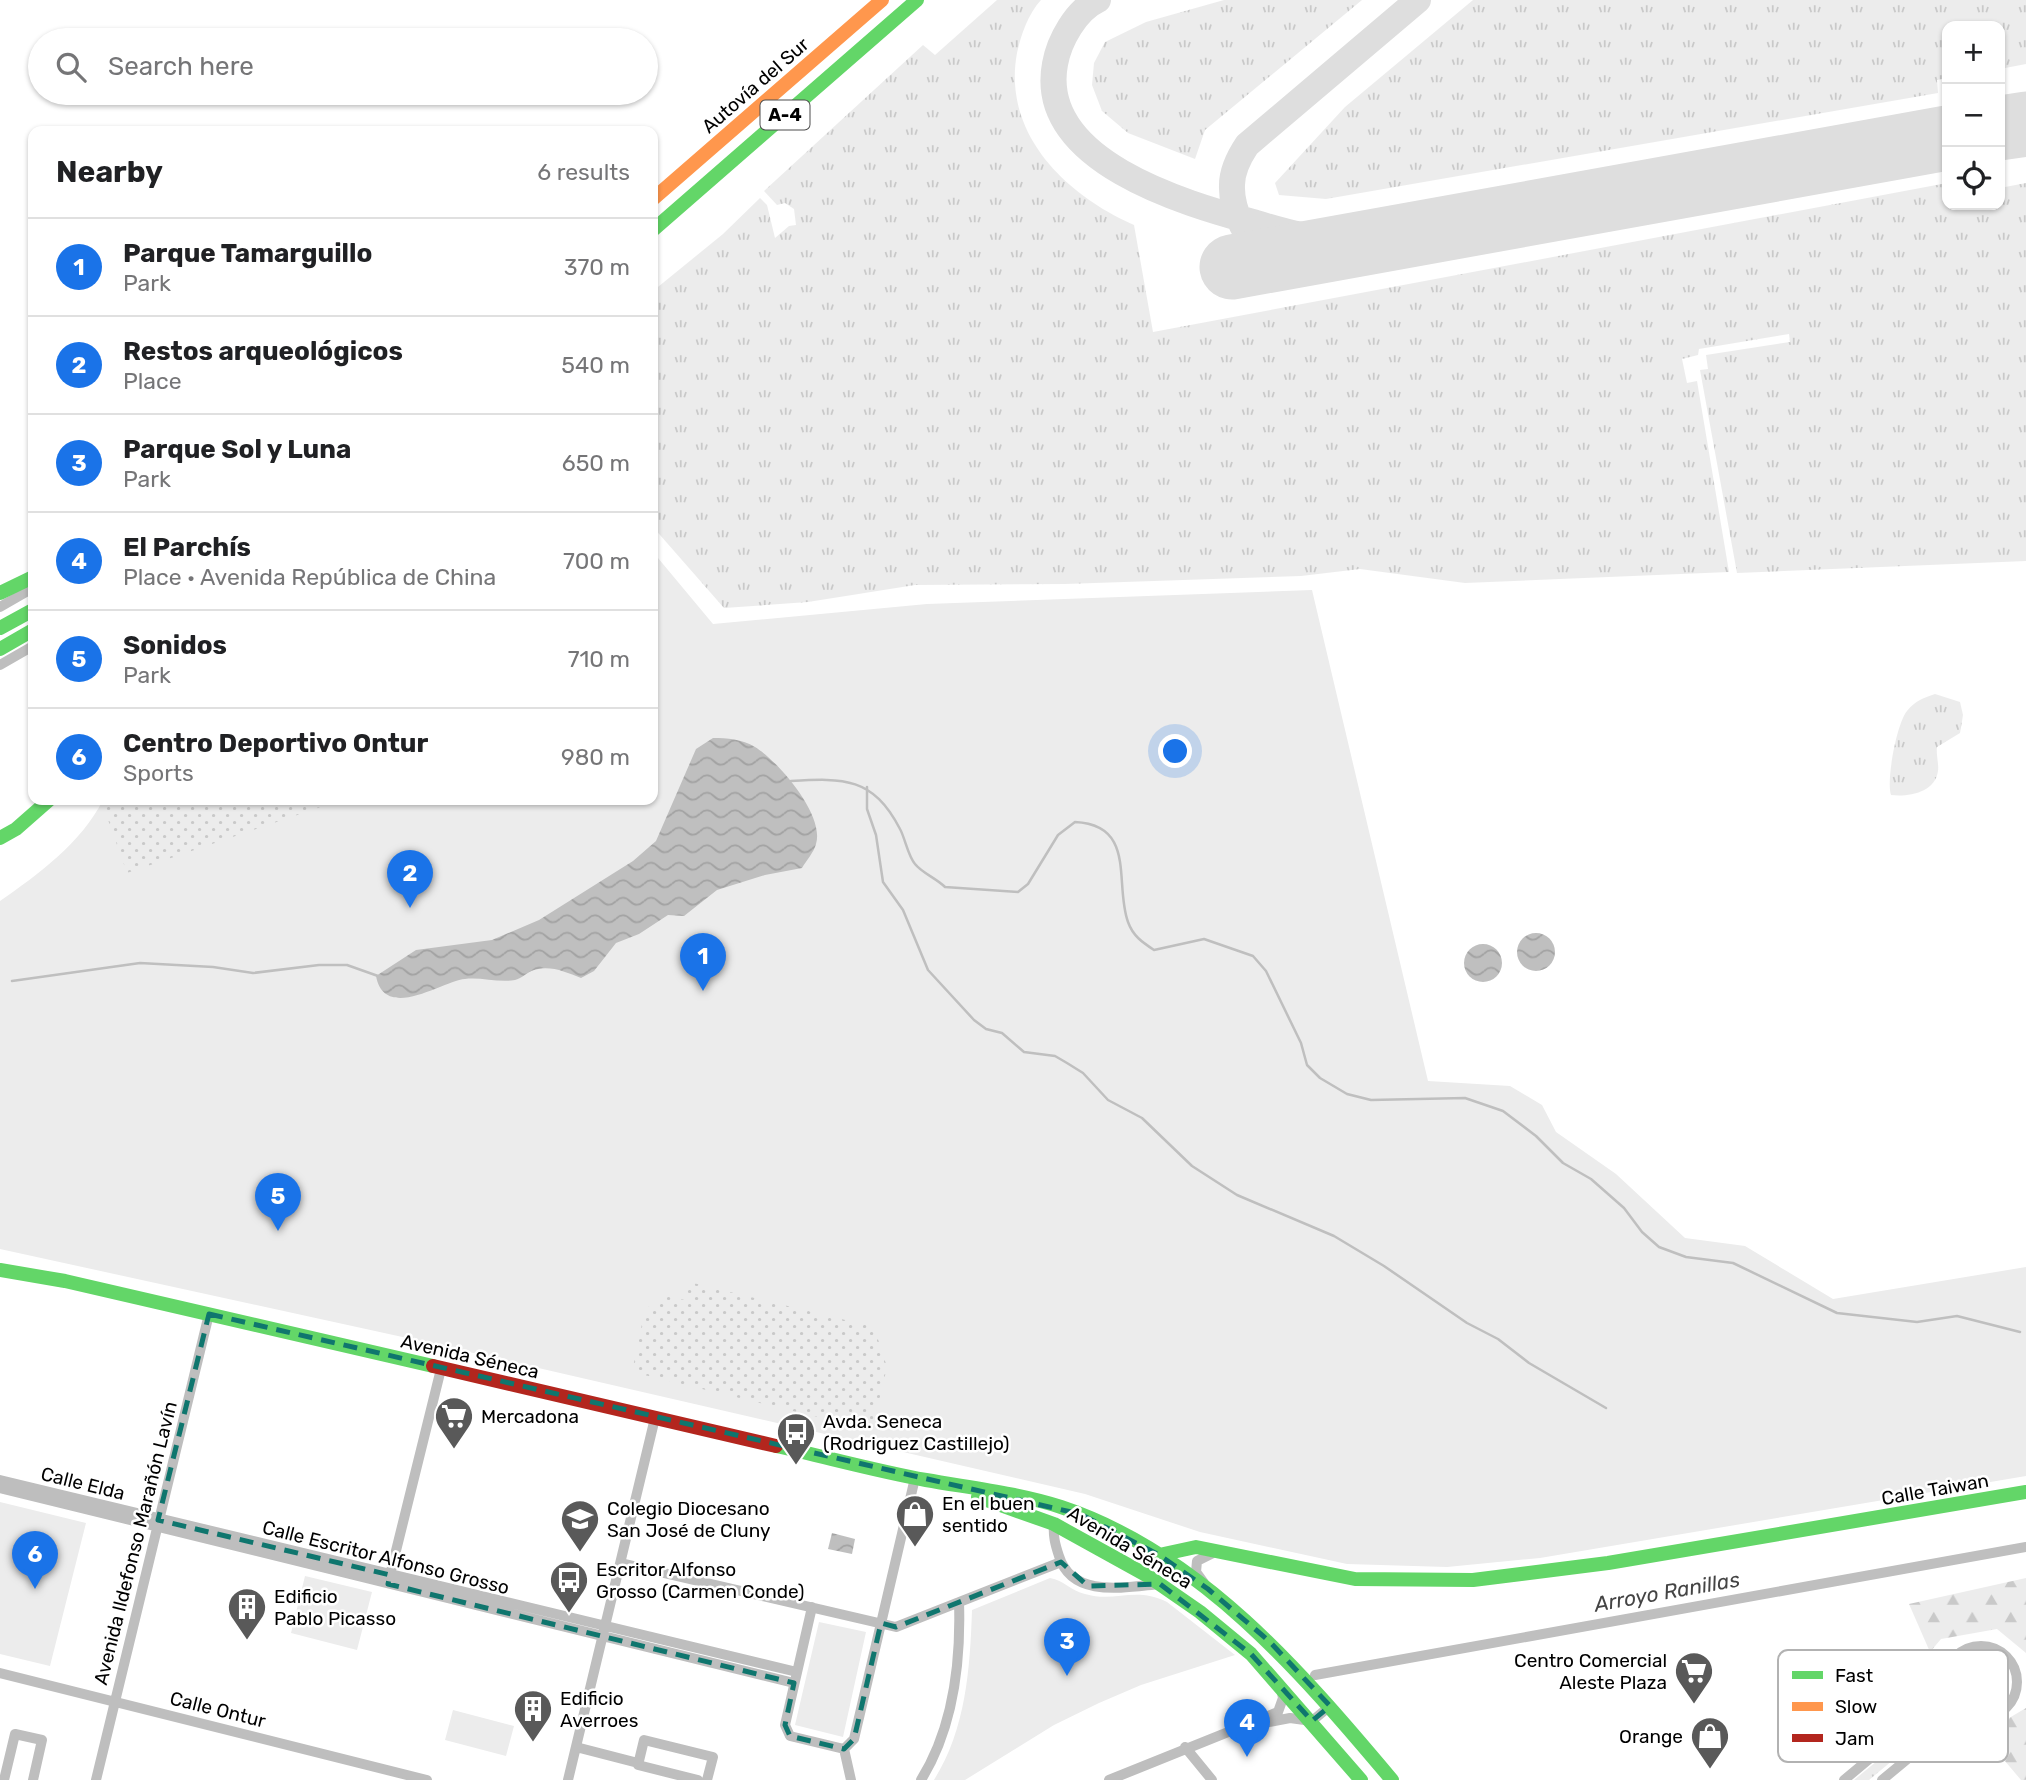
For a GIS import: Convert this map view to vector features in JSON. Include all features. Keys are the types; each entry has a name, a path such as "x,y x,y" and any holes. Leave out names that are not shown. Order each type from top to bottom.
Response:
{"main road":[{"name":"Autovía del Sur","path":"658,195 882,0"},
{"name":"A-4","path":"658,226 918,0"},
{"path":"0,593 28,579"},
{"path":"0,628 28,613"},
{"path":"0,649 28,633"},
{"path":"0,838 16,830 44,805"},
{"name":"Avenida Séneca","path":"0,1270 65,1281 915,1478 1058,1507 1107,1527 1159,1556 1208,1589 1269,1641 1330,1706"},
{"name":"Avenida Séneca","path":"930,1481 1055,1524 1160,1584 1248,1651 1312,1721"},
{"name":"Calle Taiwan","path":"1159,1556 1196,1547 1355,1579 1473,1580 1608,1563 2026,1492"},
{"path":"1330,1706 1392,1780"},
{"path":"1312,1721 1361,1780"}],"street":[{"path":"0,607 28,591"},
{"path":"0,665 28,649"},
{"name":"Avenida Ildefonso Marañón Lavín","path":"96,1780 209,1314"},
{"path":"389,1579 440,1369"},
{"path":"568,1780 655,1418"},
{"path":"844,1749 854,1739 915,1478"},
{"name":"Calle Elda","path":"0,1480 157,1523"},
{"name":"Calle Elda","path":"0,1488 157,1523"},
{"name":"Calle Escritor Alfonso Grosso","path":"157,1523 604,1633"},
{"path":"1055,1524 1053,1535 1061,1562 1071,1576 1088,1586 1118,1588 1160,1584"},
{"path":"1208,1589 1196,1572 1197,1561 1217,1551"},
{"path":"621,1563 896,1627 1061,1562"},
{"path":"921,1780 944,1737 958,1660 959,1602"},
{"path":"811,1606 785,1725 790,1736 844,1749"},
{"path":"604,1633 797,1672"},
{"path":"604,1633 794,1683"},
{"path":"1966,1650 1983,1646 1994,1650"},
{"path":"2008,1659 2015,1670 2015,1691 2008,1702"},
{"name":"Calle Ontur","path":"0,1673 427,1780"},
{"path":"1109,1780 1185,1747 1278,1712 1283,1698 1280,1684"},
{"path":"1217,1735 1290,1718 1312,1721 1330,1706"},
{"path":"4,1780 15,1734 42,1740 33,1780"},
{"path":"638,1763 644,1740 713,1757 708,1780"},
{"path":"576,1747 698,1780"},
{"path":"1185,1747 1212,1780"},
{"path":"844,1749 851,1780"},
{"path":"1844,1780 1866,1762"},
{"path":"1882,1780 1904,1762"}],"highlighted area":[{"path":"209,1314 1080,1514 1159,1555 1208,1589 1269,1641 1330,1706 1312,1721 1251,1654 1160,1584 1088,1586 1061,1562 896,1627 881,1623 854,1739 844,1749 790,1736 785,1725 794,1683 388,1584 390,1575 158,1520"}],"green space":[{"path":"997,0 1041,0 1026,25 1017,53 1015,82 1019,110 1029,135 1044,158 1063,179 1085,197 1134,225 1153,332 1942,184 1942,210 2005,210 2005,187 2026,183 2026,561 1737,573 1700,370 1708,369 1706,355 1790,342 1789,334 1699,349 1698,355 1682,359 1687,383 1697,381 1729,572 1465,583 1360,569 1301,576 1065,584 915,585 808,602 724,608 658,533 658,287 723,234 760,198 767,205 775,238 789,226 796,225 794,209 785,203 777,205 764,191 923,45 935,55"},
{"path":"1224,0 1362,0 1205,130 1195,159 1128,133 1102,111 1092,85 1094,63 1105,42 1146,22"},
{"path":"1473,0 2026,0 2026,64 2005,68 2005,21 1942,21 1942,79 1937,80 1938,93 1326,199 1279,195 1275,183 1345,107"},
{"path":"658,558 713,624 927,604 1312,590 1428,1081 1510,1086 1542,1105 1556,1132 1616,1174 1685,1238 1745,1246 1833,1299 2026,1267 2026,1476 1540,1558 1447,1567 1347,1564 1200,1532 1085,1494 439,1345 0,1249 0,901 44,869 71,844 100,805 658,805"},
{"path":"1935,694 1960,702 1963,715 1960,733 1937,747 1938,771 1932,784 1913,794 1891,795 1891,765 1903,717 1916,702"},
{"path":"103,805 326,805 127,873"},
{"path":"689,1282 874,1327 887,1367 872,1430 632,1372 645,1309 666,1296 685,1300"},
{"path":"0,1502 86,1523 50,1666 0,1654"},
{"path":"305,1576 372,1592 357,1650 291,1633"},
{"path":"1050,1578 1080,1593 1096,1596 1156,1597 1167,1602 1235,1655 1141,1685 1099,1703 1054,1725 965,1780 934,1780 945,1760 960,1719 968,1676 972,1610"},
{"path":"2026,1578 2026,1653 1997,1629 1941,1639 1929,1650 1909,1604"},
{"path":"819,1622 866,1632 843,1737 795,1725"},
{"path":"2026,1708 2026,1780 2021,1780 2006,1762 2008,1762 2008,1719"},
{"path":"453,1710 514,1726 506,1756 445,1740"},
{"path":"1876,1762 1891,1762 1869,1780 1854,1780"}],"water":[{"path":"713,738 740,741 755,747 776,764 798,790 814,819 817,832 815,847 802,868 765,875 717,890 684,916 668,915 639,934 616,943 594,971 581,978 546,968 531,971 515,980 465,979 403,998 391,996 382,990 376,976 416,950 492,940 539,920 633,861 656,841 696,749"},
{"path":"1536,933 1549,939 1555,952 1549,965 1536,971 1523,965 1517,952 1523,939"},
{"path":"1483,944 1496,950 1502,963 1496,976 1483,982 1470,976 1464,963 1470,950"},
{"path":"832,1533 855,1539 852,1554 828,1549"}],"waterway":[{"path":"791,781 842,781 868,790 890,812 915,864 945,887 1018,892 1028,884 1058,835 1075,822 1095,826 1107,834 1115,845 1120,859 1124,907 1130,927 1138,938 1154,950 1204,939 1253,956 1266,971 1301,1043 1307,1065 1320,1078 1347,1094 1371,1100 1465,1098 1503,1111 1536,1136 1563,1163 1591,1179 1624,1208 1642,1232 1659,1247 1686,1257 1733,1263 1837,1313 1917,1322 1957,1316 2020,1332"},
{"path":"867,787 867,809 876,835 883,882 903,910 928,970 974,1020 986,1029 1002,1033 1024,1052 1055,1056 1067,1063 1083,1073 1108,1100 1142,1118 1192,1166 1237,1195 1334,1236 1384,1266 1467,1323 1498,1339 1529,1363 1606,1408"},
{"path":"12,981 140,963 213,967 253,973 319,965 347,965 378,976"},
{"name":"Arroyo Ranillas","path":"1315,1675 2026,1547"}],"taxiway":[{"path":"1098,0 1083,11 1070,27 1060,46 1055,64 1056,98 1069,127 1092,152 1121,172 1155,189 1190,203 1276,229 1325,238 1395,238"},
{"path":"1335,248 1286,256 1270,254 1254,244 1242,226 1234,204 1232,179 1235,169 1247,145 1418,0"}],"runway":[{"path":"2005,127 2026,124"},
{"path":"1232,267 1942,139"}],"traffic: fast":[{"path":"658,226 917,0"},
{"path":"0,593 28,579"},
{"path":"0,628 28,613"},
{"path":"0,649 28,633"},
{"path":"0,838 16,829 43,805"},
{"path":"0,1270 65,1281 433,1366"},
{"path":"776,1446 1061,1507 1111,1528 1159,1554 1203,1585 1284,1658 1392,1780"},
{"path":"1159,1555 1196,1547 1355,1579 1473,1580 1608,1563 2026,1492"},
{"path":"978,1497 1054,1524 1148,1576 1200,1612 1251,1654 1361,1780"}],"traffic: slow":[{"path":"658,195 882,0"}],"traffic: jam":[{"path":"433,1366 776,1446"}],"place":[{"name":"Restos arqueológicos","path":"410,908"},
{"name":"Parque Tamarguillo","path":"703,991"},
{"name":"Sonidos","path":"278,1231"},
{"name":"Mercadona","path":"454,1450"},
{"name":"Avda. Seneca (Rodriguez Castillejo)","path":"796,1466"},
{"name":"En el buen sentido","path":"915,1548"},
{"name":"Colegio Diocesano San José de Cluny","path":"580,1553"},
{"name":"Centro Deportivo Ontur","path":"35,1589"},
{"name":"Escritor Alfonso Grosso (Carmen Conde)","path":"569,1614"},
{"name":"Edificio Pablo Picasso","path":"247,1641"},
{"name":"Parque Sol y Luna","path":"1067,1676"},
{"name":"Centro Comercial Aleste Plaza","path":"1694,1705"},
{"name":"Edificio Averroes","path":"533,1743"},
{"name":"El Parchís","path":"1247,1757"},
{"name":"Orange","path":"1710,1770"}]}
